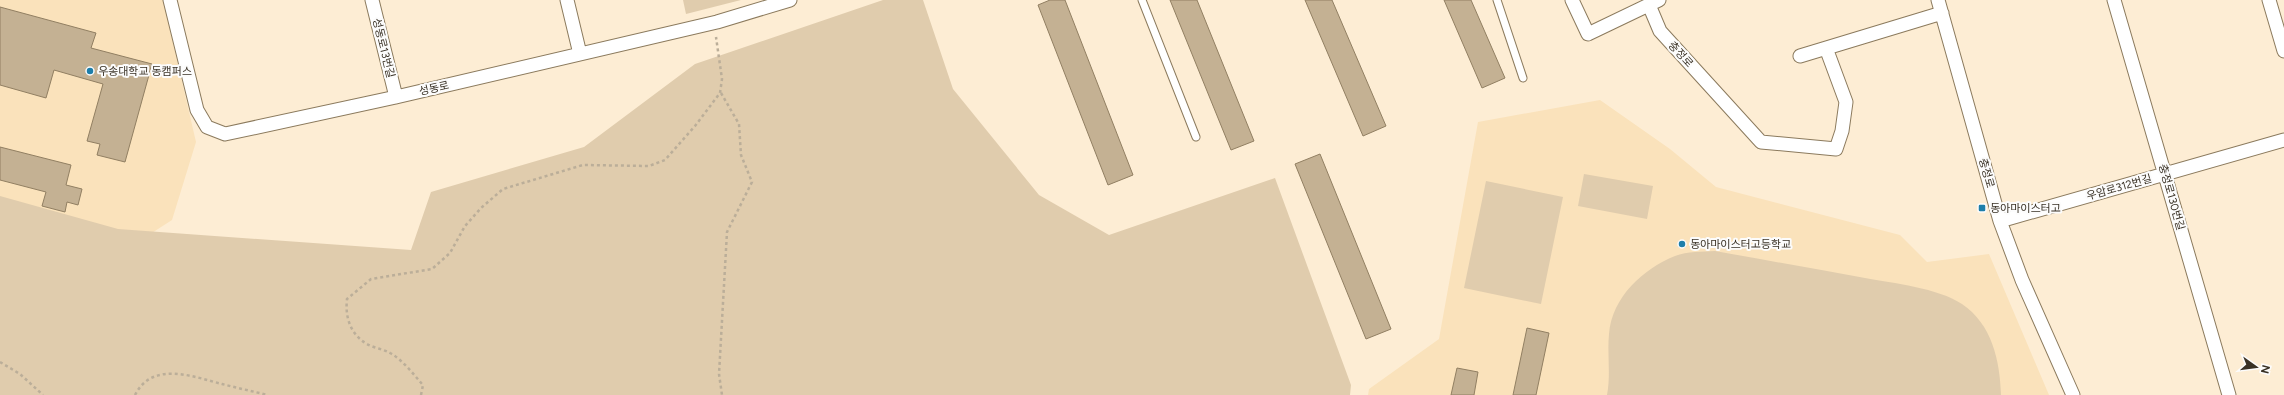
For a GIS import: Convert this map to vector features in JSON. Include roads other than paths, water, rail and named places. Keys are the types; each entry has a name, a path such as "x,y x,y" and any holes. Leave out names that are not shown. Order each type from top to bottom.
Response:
{"street":[{"name":"성동로","path":"170,0 196,110 207,128 225,134 396,97 580,54 714,22 790,0"},
{"name":"성동로13번길","path":"372,0 396,97"},
{"path":"567,0 580,54"},
{"path":"1572,0 1588,34 1654,3"},
{"name":"충정로","path":"1938,0 2000,220 2022,280 2073,395"},
{"name":"충정로130번길","path":"2114,0 2229,395"},
{"path":"2268,0 2284,51"},
{"name":"충정로","path":"1654,3 1660,31 1761,142 1836,149 1842,131 1846,102 1826,48"},
{"path":"1800,56 1942,13"},
{"name":"우암로312번길","path":"2000,220 2284,140"}],"lane":[{"path":"1142,0 1196,137"},
{"path":"1497,0 1523,78"}],"place":[{"name":"우송대학교 동캠퍼스","path":"90,71"},
{"name":"동아마이스터고","path":"1982,208"},
{"name":"동아마이스터고등학교","path":"1682,244"}]}
